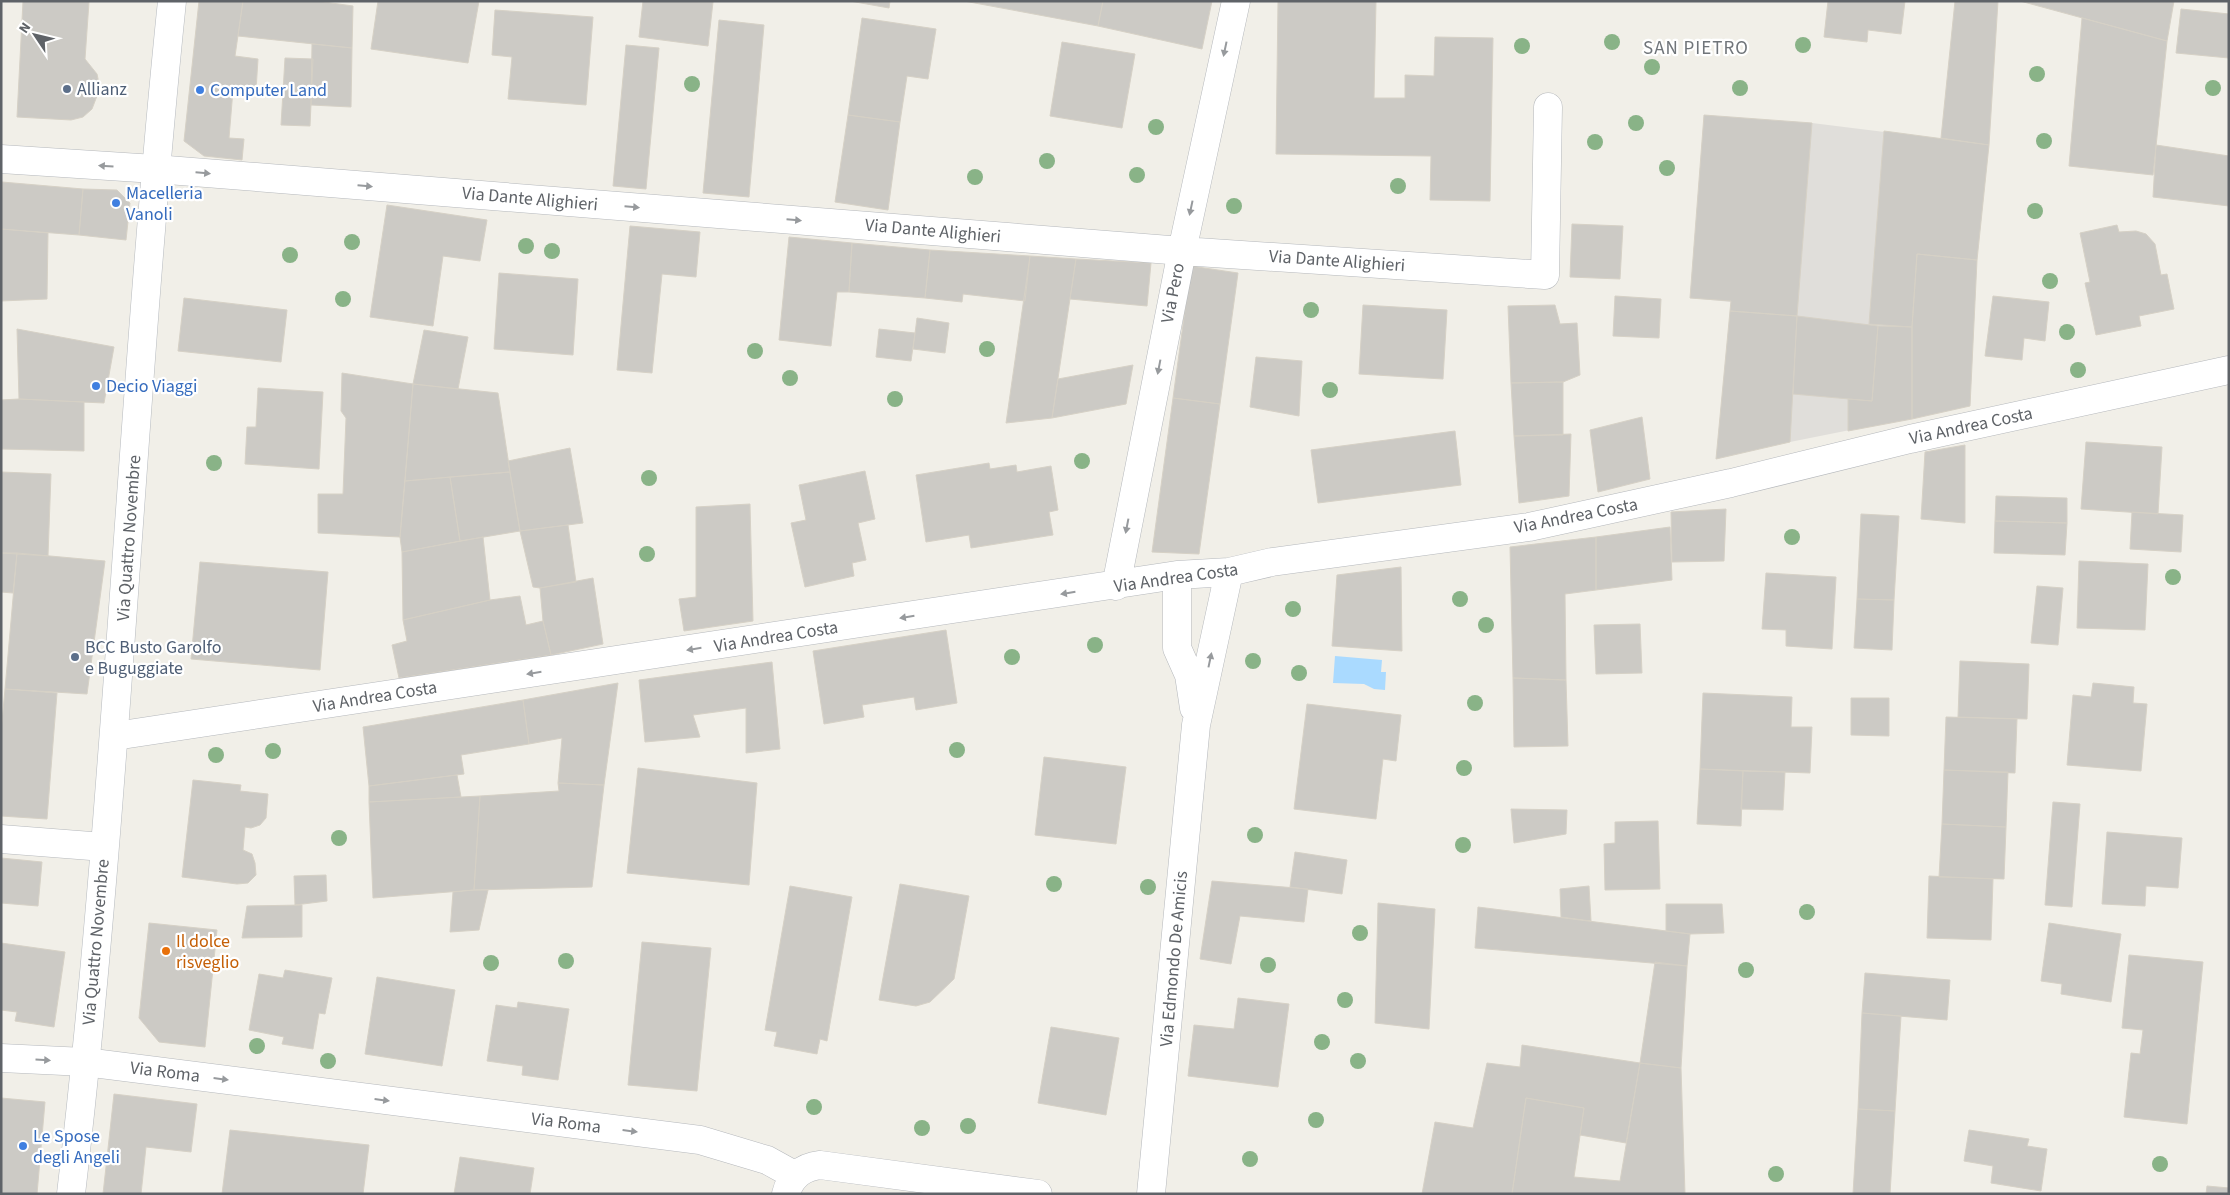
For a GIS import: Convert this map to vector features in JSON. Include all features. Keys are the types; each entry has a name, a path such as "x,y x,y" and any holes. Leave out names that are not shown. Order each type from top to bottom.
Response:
{"street":[{"name":"Via Quattro Novembre","path":"71,1194 86,1062 114,736 155,169 172,1"},
{"name":"Via Pero","path":"1116,586 1182,251 1236,1"},
{"name":"Via Dante Alighieri","path":"1,159 155,169 1182,251 1545,275 1548,108"},
{"name":"Via Andrea Costa","path":"114,736 1116,586 1177,575 1229,572 1272,562 1528,527 1731,483 1910,439 2229,370"},
{"name":"Via Edmondo De Amicis","path":"1151,1194 1196,725 1229,572"},
{"name":"Via Edmondo De Amicis","path":"1177,575 1177,648 1189,674 1196,725"},
{"path":"1,839 104,847"},
{"name":"Via Roma","path":"1,1058 86,1062 700,1140 767,1160 791,1185 803,1169 820,1165 949,1188 1038,1194"}],"shaded area":[{"path":"1704,115 1812,123 1989,145 1977,260 1970,406 1790,442 1716,459 1731,302 1690,298"}],"water":[{"path":"1335,656 1382,660 1381,672 1386,672 1385,690 1374,689 1364,684 1333,683"}],"building":[{"path":"23,1 89,2 85,59 97,74 100,88 92,109 83,117 71,120 17,117"},
{"path":"199,1 243,1 235,56 258,59 256,90 233,90 229,138 244,139 242,160 204,156 184,141"},
{"path":"243,1 317,1 353,6 352,48 238,36"},
{"path":"378,1 479,1 468,63 371,49"},
{"path":"643,1 713,2 708,46 639,37"},
{"path":"850,1 890,1 889,8"},
{"path":"964,1 1103,1 1098,26"},
{"path":"1103,1 1212,1 1202,49 1098,26"},
{"path":"1278,1 1376,1 1374,98 1405,98 1405,75 1434,76 1435,37 1493,38 1490,201 1430,200 1431,156 1276,154"},
{"path":"1828,1 1905,1 1901,34 1868,30 1867,42 1824,37"},
{"path":"1955,1 1998,1 1989,145 1941,138"},
{"path":"2020,1 2174,1 2167,41"},
{"path":"2181,9 2229,14 2229,58 2176,53"},
{"path":"495,10 593,17 586,105 508,99 512,57 492,55"},
{"path":"862,18 936,29 928,79 907,76 900,122 848,115"},
{"path":"2082,18 2167,41 2153,175 2069,166"},
{"path":"719,20 764,25 749,197 703,193"},
{"path":"1062,42 1135,54 1122,128 1050,116"},
{"path":"312,44 352,48 351,107 311,105"},
{"path":"626,45 659,48 646,189 613,186"},
{"path":"285,58 313,59 310,126 281,125"},
{"path":"848,115 900,122 888,210 835,202"},
{"path":"1704,115 1812,123 1797,316 1730,311 1731,301 1690,298"},
{"path":"1884,131 1989,145 1977,260 1917,254 1912,327 1869,324"},
{"path":"2156,145 2229,156 2229,206 2153,197"},
{"path":"2,182 83,189 79,235 1,229"},
{"path":"83,189 117,190 130,203 126,240 79,235"},
{"path":"387,205 487,220 480,261 443,256 433,326 370,317"},
{"path":"1572,224 1623,226 1620,279 1570,277"},
{"path":"2117,225 2119,232 2136,231 2146,234 2155,244 2161,275 2167,274 2174,309 2139,316 2141,326 2096,335 2085,283 2090,282 2080,233"},
{"path":"630,226 700,232 696,277 662,274 652,373 617,370"},
{"path":"1,229 48,233 47,299 1,301"},
{"path":"789,237 852,243 849,292 837,292 831,346 779,340"},
{"path":"852,243 930,250 925,298 849,292"},
{"path":"930,250 1030,256 1025,301 963,294 962,302 925,298"},
{"path":"1917,254 1977,260 1970,406 1912,419 1912,327"},
{"path":"1030,256 1076,259 1052,418 1006,423"},
{"path":"1076,259 1151,263 1147,306 1070,299"},
{"path":"1191,266 1238,273 1220,404 1173,398"},
{"path":"499,273 578,279 573,355 494,349"},
{"path":"1615,296 1661,299 1659,338 1613,336"},
{"path":"1993,296 2049,302 2045,341 2024,338 2022,360 1985,356"},
{"path":"184,298 287,310 281,362 178,351"},
{"path":"1363,305 1447,310 1443,379 1359,374"},
{"path":"1555,305 1560,324 1577,323 1580,375 1563,382 1511,383 1508,306"},
{"path":"1730,311 1797,316 1790,442 1716,459"},
{"path":"1797,316 1878,326 1872,401 1793,394"},
{"path":"917,318 949,323 945,353 913,349"},
{"path":"1878,326 1912,327 1912,419 1848,431 1848,399 1872,401"},
{"path":"17,329 114,347 104,403 19,399"},
{"path":"879,329 915,333 911,361 876,357"},
{"path":"424,330 468,337 458,389 413,384"},
{"path":"1256,357 1302,361 1299,416 1250,407"},
{"path":"1133,365 1126,404 1052,418 1058,379"},
{"path":"342,373 413,384 400,537 318,533 318,494 343,494 346,418 341,411"},
{"path":"1563,382 1563,435 1514,436 1511,383"},
{"path":"413,384 498,393 510,472 405,481"},
{"path":"258,388 323,392 319,469 245,464 247,427 256,427"},
{"path":"1173,398 1220,404 1199,554 1152,552"},
{"path":"1,400 84,402 84,451 1,449"},
{"path":"1642,417 1650,479 1598,492 1590,430"},
{"path":"1455,431 1461,485 1318,503 1311,450"},
{"path":"1571,434 1569,496 1519,503 1514,436"},
{"path":"2086,442 2162,447 2158,514 2081,509"},
{"path":"1965,445 1965,523 1921,519 1925,452"},
{"path":"570,448 583,523 520,531 508,461"},
{"path":"989,463 990,469 1016,465 1017,472 1051,466 1058,510 1049,512 1053,535 971,548 969,535 926,542 916,475"},
{"path":"865,471 875,519 858,523 866,560 852,563 854,576 805,587 791,523 806,520 799,485"},
{"path":"1,472 51,474 48,556 1,553"},
{"path":"510,472 520,531 460,541 450,477"},
{"path":"450,477 460,541 402,552 400,537 405,481"},
{"path":"1996,496 2067,498 2067,523 1995,521"},
{"path":"750,504 753,621 684,631 679,599 696,597 696,507"},
{"path":"1726,509 1724,561 1672,562 1671,512"},
{"path":"2132,512 2183,515 2181,552 2130,549"},
{"path":"1861,514 1899,516 1894,600 1857,599"},
{"path":"1995,521 2067,523 2065,555 1994,553"},
{"path":"568,525 576,582 540,588 533,587 520,531"},
{"path":"1670,527 1672,580 1596,590 1596,537"},
{"path":"483,537 490,600 403,620 402,552"},
{"path":"1596,537 1596,590 1565,594 1566,680 1513,678 1510,547"},
{"path":"1,553 17,553 13,593 1,592"},
{"path":"17,553 105,561 87,694 5,689"},
{"path":"2079,561 2148,564 2145,630 2077,628"},
{"path":"200,562 328,572 320,670 191,659"},
{"path":"1401,567 1402,651 1332,646 1337,575"},
{"path":"1766,573 1836,577 1832,649 1786,646 1786,630 1762,629"},
{"path":"593,578 603,644 551,655 543,621 540,588"},
{"path":"2037,586 2063,588 2058,645 2031,643"},
{"path":"520,596 526,625 543,621 551,655 399,678 392,645 407,641 403,620 490,600"},
{"path":"1857,599 1894,600 1892,650 1854,648"},
{"path":"1640,624 1642,673 1596,674 1594,625"},
{"path":"946,630 957,703 916,710 914,697 862,705 864,717 824,724 813,651"},
{"path":"1960,661 2029,664 2027,719 1958,717"},
{"path":"772,662 780,749 746,753 746,708 693,715 700,737 645,742 639,680"},
{"path":"1513,678 1566,680 1568,746 1514,747"},
{"path":"618,683 604,785 558,783 562,738 529,744 523,700"},
{"path":"2093,683 2134,687 2133,703 2147,704 2141,771 2067,765 2073,695 2091,697"},
{"path":"5,689 57,693 47,819 1,816 1,733"},
{"path":"1703,693 1792,697 1791,727 1812,727 1810,773 1700,769"},
{"path":"1851,698 1889,698 1889,736 1851,735"},
{"path":"523,700 529,744 461,755 464,774 369,786 363,727"},
{"path":"1307,704 1401,715 1396,761 1383,759 1376,819 1294,809"},
{"path":"1946,717 2017,719 2015,773 1944,770"},
{"path":"1044,757 1126,767 1116,844 1035,835"},
{"path":"638,768 757,783 749,885 627,873"},
{"path":"1700,769 1743,771 1741,826 1697,824"},
{"path":"1944,770 2008,772 2006,827 1942,824"},
{"path":"1743,771 1785,772 1783,810 1741,809"},
{"path":"457,775 461,797 369,802 369,786"},
{"path":"193,780 241,785 240,791 268,794 266,818 260,825 251,828 245,827 243,850 252,854 256,875 248,883 237,884 182,877"},
{"path":"558,783 604,785 592,887 474,890 480,796 559,791"},
{"path":"480,796 474,890 373,898 369,802"},
{"path":"2053,802 2080,804 2072,907 2045,905"},
{"path":"1511,809 1567,810 1566,834 1514,843"},
{"path":"1658,821 1660,889 1605,890 1604,844 1615,843 1615,822"},
{"path":"1942,824 2006,827 2004,879 1939,877"},
{"path":"2107,832 2182,838 2178,888 2146,886 2145,906 2102,904"},
{"path":"1295,852 1347,860 1342,894 1290,887"},
{"path":"1,858 42,862 38,906 1,903"},
{"path":"326,875 327,901 295,905 294,876"},
{"path":"1929,876 1993,879 1991,940 1927,938"},
{"path":"1212,881 1308,889 1304,922 1240,916 1231,964 1200,959"},
{"path":"900,884 969,896 954,979 930,1002 916,1006 879,1000"},
{"path":"790,886 852,897 827,1041 820,1039 817,1054 774,1046 777,1032 765,1030"},
{"path":"1589,886 1591,921 1561,917 1560,889"},
{"path":"488,890 479,930 450,932 453,892"},
{"path":"1378,903 1435,909 1429,1029 1375,1023"},
{"path":"1666,904 1722,904 1724,933 1690,934 1666,931"},
{"path":"302,905 302,937 242,938 247,906"},
{"path":"1478,907 1690,934 1687,966 1475,948"},
{"path":"149,923 217,930 205,1047 159,1042 139,1018"},
{"path":"2049,923 2121,934 2111,1002 2061,994 2062,984 2041,981"},
{"path":"642,942 711,948 697,1091 628,1085"},
{"path":"1,943 65,952 54,1027 15,1021 17,1012 1,1010"},
{"path":"2129,955 2203,962 2187,1124 2124,1117 2131,1053 2140,1054 2143,1030 2122,1028"},
{"path":"1655,962 1687,966 1681,1068 1640,1063"},
{"path":"285,970 332,978 325,1014 319,1013 313,1049 282,1044 284,1037 249,1030 259,974 283,978"},
{"path":"1865,973 1950,980 1947,1020 1862,1013"},
{"path":"377,977 455,990 442,1066 365,1054"},
{"path":"1238,998 1289,1004 1278,1087 1188,1076 1194,1025 1234,1029"},
{"path":"518,1002 569,1009 558,1080 522,1075 523,1066 487,1061 496,1005 517,1008"},
{"path":"1862,1013 1901,1016 1895,1111 1858,1109"},
{"path":"1051,1027 1119,1038 1106,1115 1038,1103"},
{"path":"1522,1045 1640,1063 1626,1143 1580,1135 1584,1108 1526,1098 1512,1194 1422,1194 1435,1122 1473,1128 1487,1063 1520,1067"},
{"path":"1640,1063 1681,1068 1685,1194 1512,1194 1526,1098 1584,1108 1574,1177 1620,1181"},
{"path":"114,1094 197,1104 191,1152 146,1147 141,1194 103,1194"},
{"path":"1,1098 45,1102 37,1194 1,1194"},
{"path":"1858,1109 1895,1111 1890,1194 1853,1194"},
{"path":"230,1130 369,1145 363,1194 222,1194"},
{"path":"1969,1130 2029,1139 2027,1146 2047,1149 2041,1191 1991,1183 1993,1166 1964,1161"},
{"path":"460,1157 534,1168 530,1194 454,1194"},
{"path":"2207,1186 2229,1188 2229,1194 2206,1194"}],"place":[{"name":"Allianz","path":"67,89"},
{"name":"Computer Land","path":"200,90"},
{"name":"Macelleria Vanoli","path":"116,203"},
{"name":"Decio Viaggi","path":"96,386"},
{"name":"BCC Busto Garolfo e Buguggiate","path":"75,657"},
{"name":"Il dolce risveglio","path":"166,951"},
{"name":"Le Spose degli Angeli","path":"23,1146"}],"district":[{"name":"SAN PIETRO","path":"1696,48"}]}
